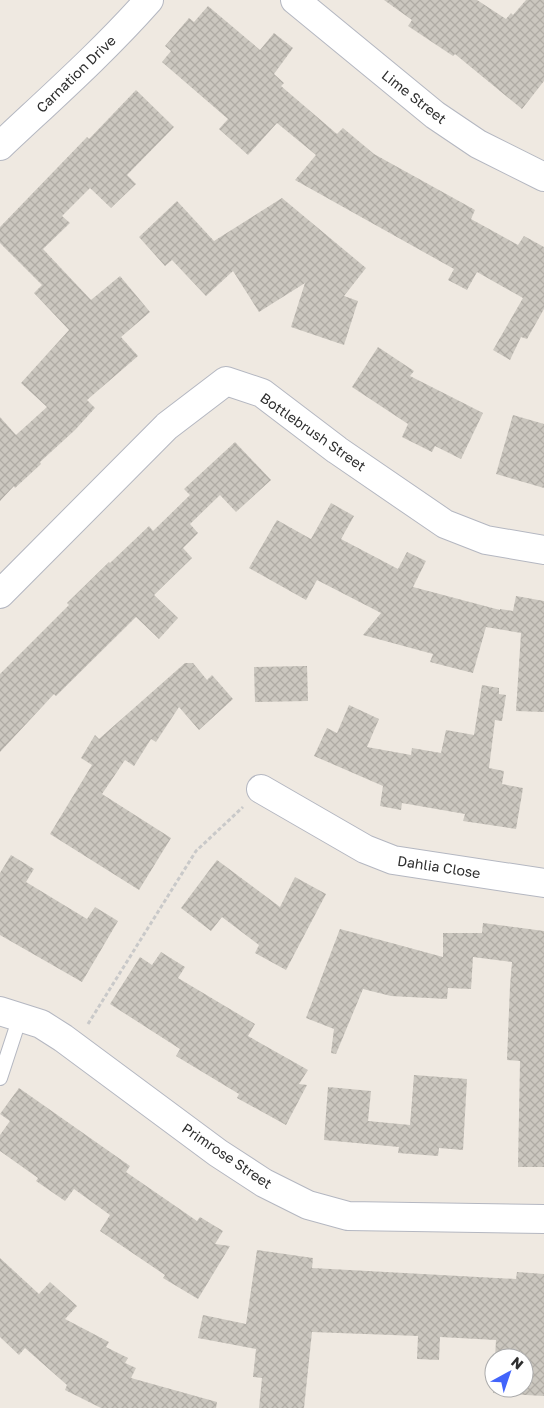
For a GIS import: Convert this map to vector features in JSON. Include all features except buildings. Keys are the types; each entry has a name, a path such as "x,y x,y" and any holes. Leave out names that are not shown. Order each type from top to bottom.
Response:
{"street":[{"name":"Carnation Drive","path":"0,146 107,44 149,0"},
{"name":"Lime Street","path":"295,0 435,115 478,144 544,177"},
{"name":"Bottlebrush Street","path":"0,594 167,426 226,380 262,393 337,450 445,524 486,540 544,550"},
{"name":"Dahlia Close","path":"261,789 365,849 393,860 544,883"},
{"name":"Primrose Street","path":"10,1014 40,1024 74,1046 218,1153 264,1183 308,1205 348,1216 544,1219"}],"lane":[{"path":"0,1078 10,1014"}],"path":[{"path":"74,1046 196,850 261,789"}]}
